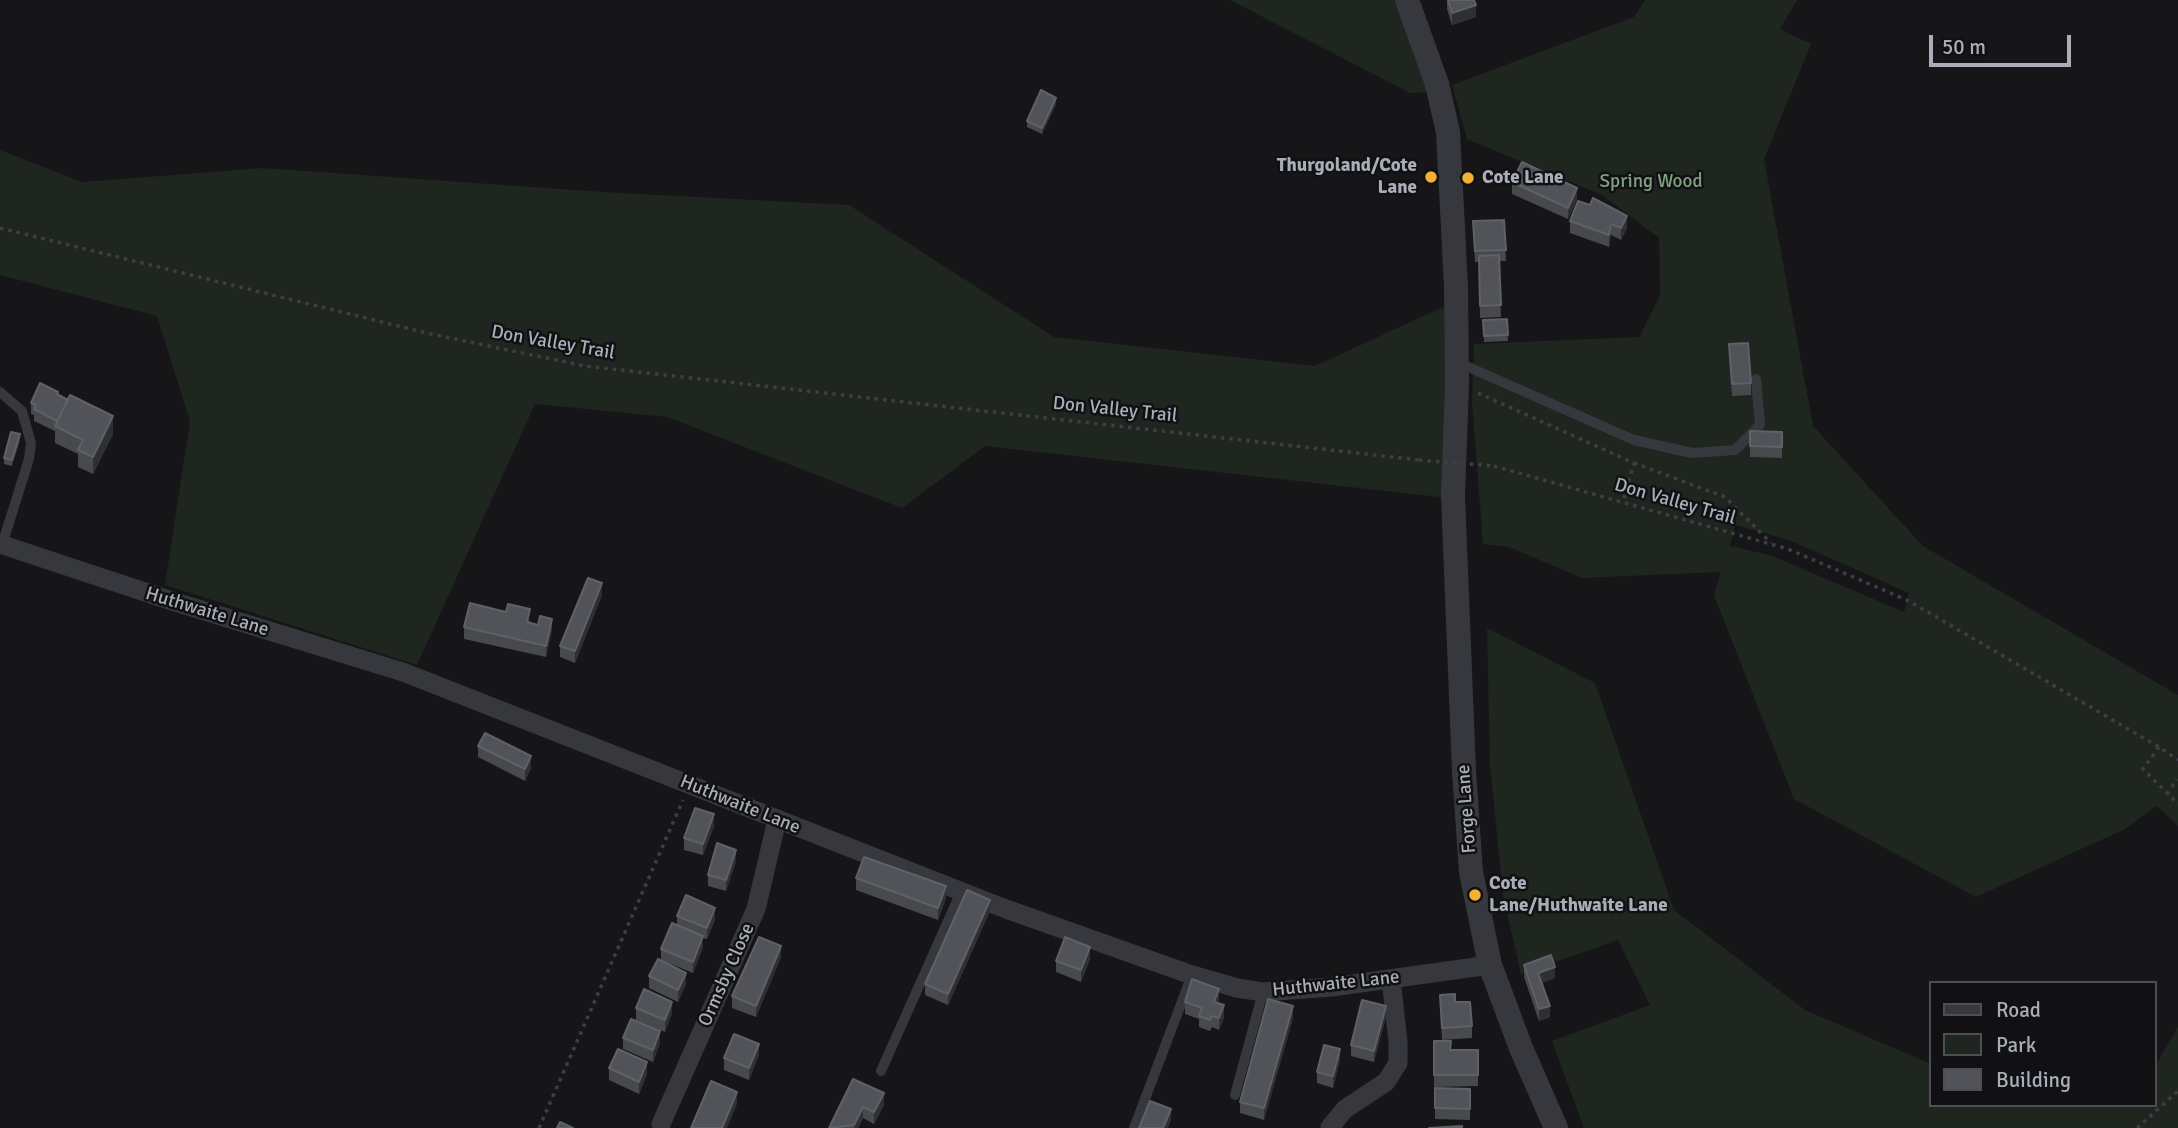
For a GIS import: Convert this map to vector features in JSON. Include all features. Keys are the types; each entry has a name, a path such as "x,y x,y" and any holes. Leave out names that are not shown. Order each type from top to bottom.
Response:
{"street":[{"path":"1407,0 1437,84 1448,132 1456,286 1457,373"},
{"name":"Forge Lane","path":"1457,373 1453,476 1464,771 1471,872 1490,965 1521,1048 1556,1128"},
{"name":"Huthwaite Lane","path":"1,545 403,673 961,892 1192,975 1237,988 1263,992 1332,987 1490,965"},
{"name":"Ormsby Close","path":"661,1124 756,909 777,820"},
{"path":"1314,1127 1330,1128 1345,1109 1386,1082 1398,1063 1391,979"}],"lane":[{"path":"1457,373 1634,440 1692,453 1735,450 1760,425 1756,379"},
{"path":"0,392 22,411 31,443 29,459 1,545"},
{"path":"881,1070 961,892"},
{"path":"1134,1128 1192,975"},
{"path":"1235,1095 1263,992"}],"path":[{"name":"Don Valley Trail","path":"0,228 431,334 585,366 1419,460 1494,466 1773,544 1909,601 2159,747 2178,761"},
{"path":"1457,373 1634,463 1725,497 1773,544"},
{"path":"1623,502 1634,463"},
{"path":"2159,747 2143,769 2178,804"},
{"path":"2168,793 2177,779"},
{"path":"539,1128 690,785"},
{"path":"2137,1128 2178,1091"}],"green space":[{"path":"1230,0 1398,0 1429,92 1410,93"},
{"name":"Spring Wood","path":"1645,0 1797,0 1780,29 1811,44 1764,159 1813,426 1923,546 2178,695 2178,826 2157,806 2123,830 1976,897 1794,799 1714,595 1721,572 1582,578 1509,547 1483,544 1472,402 1474,344 1639,337 1660,296 1659,238 1602,195 1467,139 1452,85 1634,17","holes":["1735,525 1789,540 1909,593 1904,612 1770,555 1730,546"]},
{"path":"0,150 82,182 263,168 603,192 849,205 1054,337 1315,366 1445,306 1448,498 985,446 902,508 667,417 535,404 417,665 165,585 190,421 157,316 0,275"},
{"path":"1487,628 1595,683 1674,910 1805,1010 1930,1064 1930,1107 2157,1107 2157,1063 2178,1027 2178,1128 1584,1128 1552,1041 1650,1005 1618,940 1521,974 1503,895 1490,765"}],"building":[{"path":"1448,0 1474,0 1476,5 1452,13"},
{"path":"1041,90 1056,98 1042,128 1027,121"},
{"path":"1522,162 1577,188 1568,208 1512,182"},
{"path":"1593,198 1627,216 1621,228 1611,224 1609,235 1570,221 1578,201 1590,205"},
{"path":"1504,220 1506,250 1475,251 1473,221"},
{"path":"1499,255 1501,305 1480,306 1479,256"},
{"path":"1507,319 1508,335 1484,336 1483,320"},
{"path":"1748,343 1751,383 1732,384 1729,344"},
{"path":"40,383 68,400 57,421 34,409 36,405 31,403"},
{"path":"70,395 113,416 93,457 78,450 83,440 55,426"},
{"path":"1750,431 1782,432 1782,447 1750,446"},
{"path":"11,432 20,434 12,460 4,458"},
{"path":"588,578 602,583 575,651 560,646"},
{"path":"470,603 506,612 508,604 530,609 527,622 538,625 540,616 552,619 546,646 464,627"},
{"path":"485,733 531,756 525,769 478,746"},
{"path":"695,808 714,814 703,844 684,838"},
{"path":"717,843 736,850 726,880 708,875"},
{"path":"864,857 946,886 938,908 856,878"},
{"path":"967,890 990,900 948,994 925,984"},
{"path":"686,895 715,908 707,928 677,916"},
{"path":"672,923 703,936 693,962 661,949"},
{"path":"759,937 781,946 756,1006 732,996"},
{"path":"1065,937 1090,947 1081,970 1056,961"},
{"path":"1551,955 1555,967 1538,973 1550,1006 1539,1009 1524,965"},
{"path":"658,959 686,973 678,990 649,976"},
{"path":"1192,979 1219,989 1214,1002 1224,1005 1219,1018 1212,1016 1210,1020 1199,1016 1202,1008 1185,1002"},
{"path":"644,989 672,1002 665,1020 636,1008"},
{"path":"1455,994 1455,1002 1470,1002 1472,1026 1442,1028 1440,995"},
{"path":"1268,999 1293,1006 1264,1108 1240,1102"},
{"path":"1362,1000 1386,1006 1374,1051 1351,1045"},
{"path":"631,1019 660,1031 653,1050 623,1038"},
{"path":"734,1034 759,1044 749,1068 724,1058"},
{"path":"1434,1041 1451,1041 1450,1050 1478,1050 1478,1075 1434,1075"},
{"path":"1324,1045 1340,1049 1333,1076 1317,1072"},
{"path":"618,1049 647,1062 639,1082 609,1068"},
{"path":"853,1079 884,1093 874,1112 863,1107 854,1125 829,1128"},
{"path":"711,1081 737,1092 722,1128 691,1128"},
{"path":"1435,1088 1470,1089 1470,1109 1435,1108"},
{"path":"1150,1101 1171,1109 1163,1128 1139,1128"},
{"path":"560,1122 573,1128 557,1128"},
{"path":"1462,1126 1462,1128 1429,1128"}],"place":[{"name":"Thurgoland/Cote Lane","path":"1431,177"},
{"name":"Cote Lane","path":"1468,178"},
{"name":"Cote Lane/Huthwaite Lane","path":"1475,895"}]}
